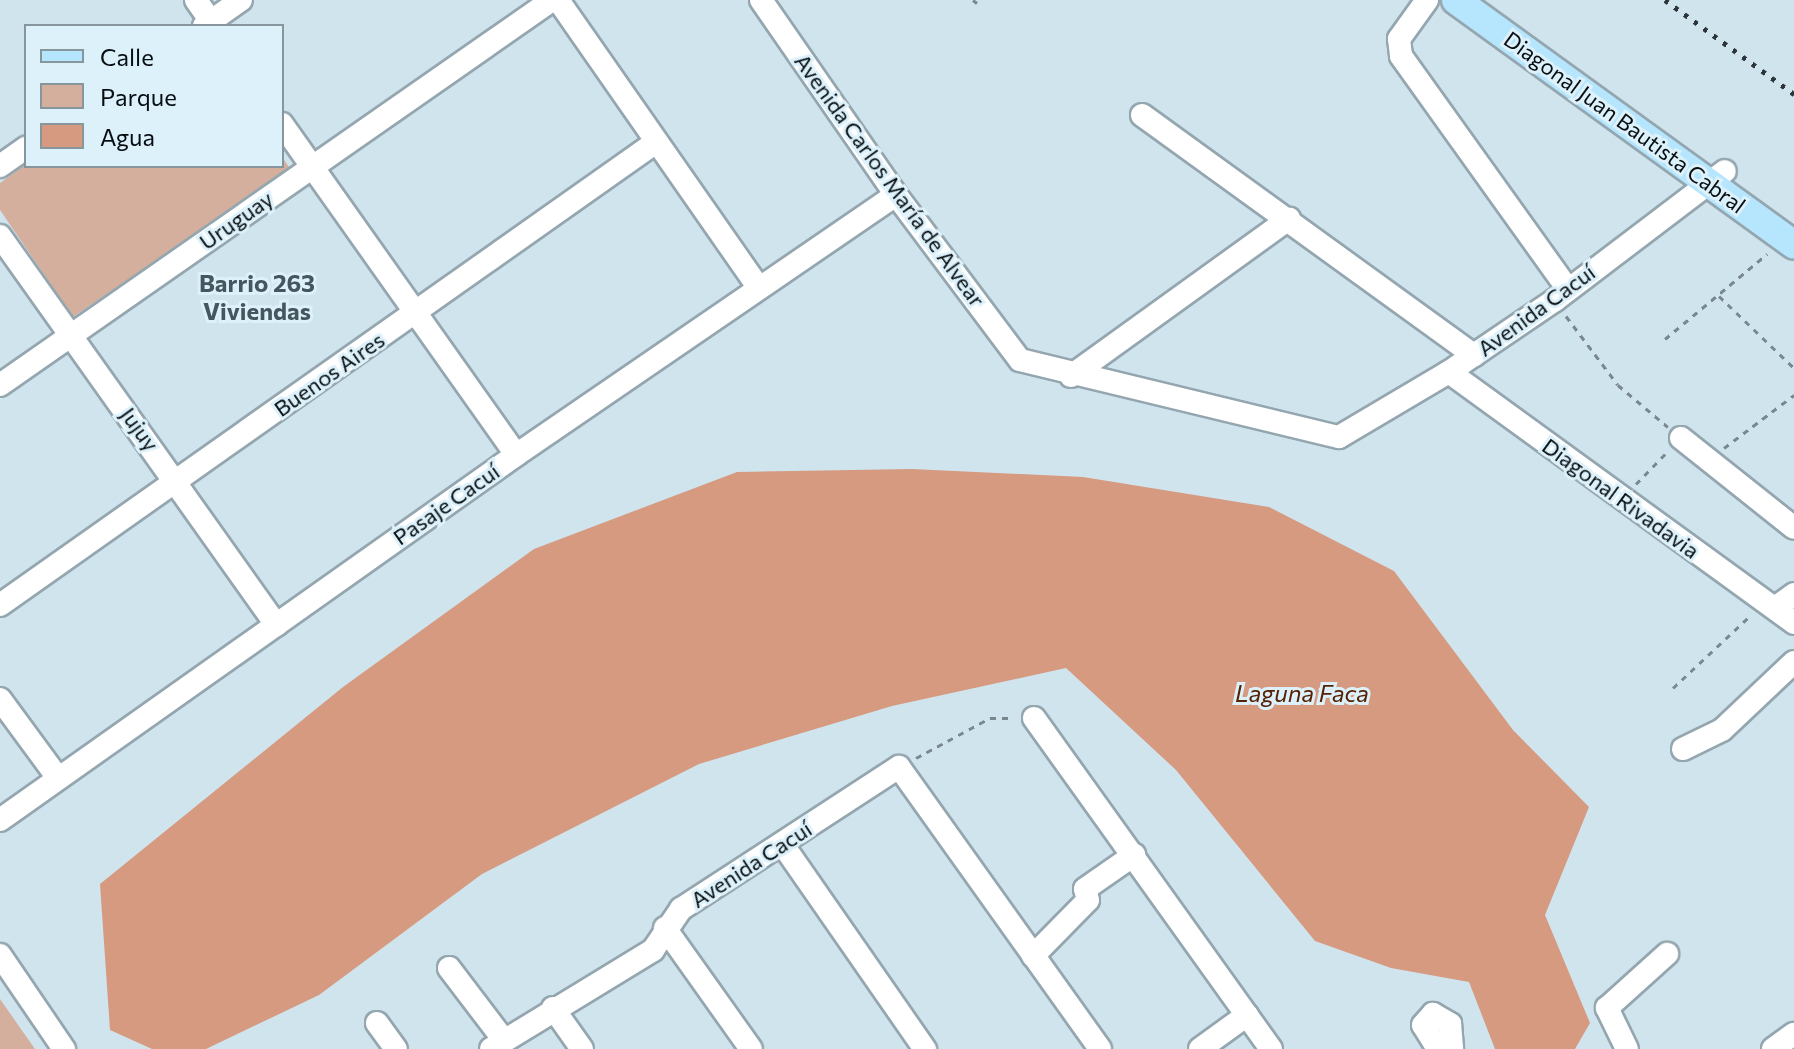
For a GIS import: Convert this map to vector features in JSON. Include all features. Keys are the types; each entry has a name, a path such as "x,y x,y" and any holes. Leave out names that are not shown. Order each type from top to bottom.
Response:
{"main road":[{"name":"Diagonal Juan Bautista Cabral","path":"1456,0 1717,177"},
{"name":"Diagonal Juan Bautista Cabral","path":"1488,0 1791,235"}],"street":[{"path":"196,0 210,24 241,0"},
{"name":"Uruguay","path":"0,385 552,0"},
{"path":"558,0 759,288"},
{"name":"Avenida Carlos María de Alvear","path":"761,0 896,195 1020,360 1071,376"},
{"path":"1427,0 1399,39 1401,56 1561,294"},
{"path":"1142,115 1474,355"},
{"path":"284,127 516,455"},
{"name":"Buenos Aires","path":"0,605 656,142"},
{"path":"0,166 24,149"},
{"name":"Avenida Cacuí","path":"1071,376 1339,437 1474,355 1717,177"},
{"name":"Pasaje Cacuí","path":"0,820 516,455 896,195"},
{"path":"1071,376 1289,219"},
{"name":"Jujuy","path":"0,236 177,481 276,625"},
{"name":"Diagonal Rivadavia","path":"1449,372 1620,501 1794,623"},
{"path":"1681,438 1794,528"},
{"path":"1775,608 1794,594"},
{"path":"1683,749 1722,730 1794,662"},
{"path":"0,699 58,778"},
{"path":"1034,718 1271,1049"},
{"path":"899,767 1100,1049"},
{"name":"Avenida Cacuí","path":"497,1044 653,950 665,928 681,909 899,767"},
{"path":"783,845 925,1049"},
{"path":"1033,956 1088,900 1085,889 1134,855"},
{"path":"665,928 751,1049"},
{"path":"1627,1049 1607,1008 1667,954"},
{"path":"0,955 64,1049"},
{"path":"449,968 497,1044"},
{"path":"553,1008 582,1049"},
{"path":"1438,1049 1423,1025 1433,1014 1450,1024 1452,1049"},
{"path":"1200,1049 1247,1015"},
{"path":"377,1023 396,1049"}],"path":[{"path":"1665,339 1791,235"},
{"path":"1561,294 1618,385 1681,438 1620,501"},
{"path":"1719,296 1794,368"},
{"path":"1718,452 1794,395"},
{"path":"1673,688 1752,613 1775,608"},
{"path":"899,767 990,718 1034,718"}],"green space":[{"path":"284,160 291,170 73,317 0,210 0,183 24,165 24,168 284,168"},
{"path":"0,999 35,1049 0,1049"}],"water":[{"name":"Laguna Faca","path":"912,469 1083,477 1269,507 1394,571 1513,730 1589,807 1545,915 1590,1023 1575,1049 1495,1049 1469,982 1391,968 1315,941 1176,770 1066,668 892,706 699,764 482,874 319,995 206,1049 152,1049 110,1030 100,884 343,687 534,549 737,472"}],"railway":[{"path":"1665,0 1794,94"}],"district":[{"name":"Barrio 263 Viviendas","path":"257,297"}]}
